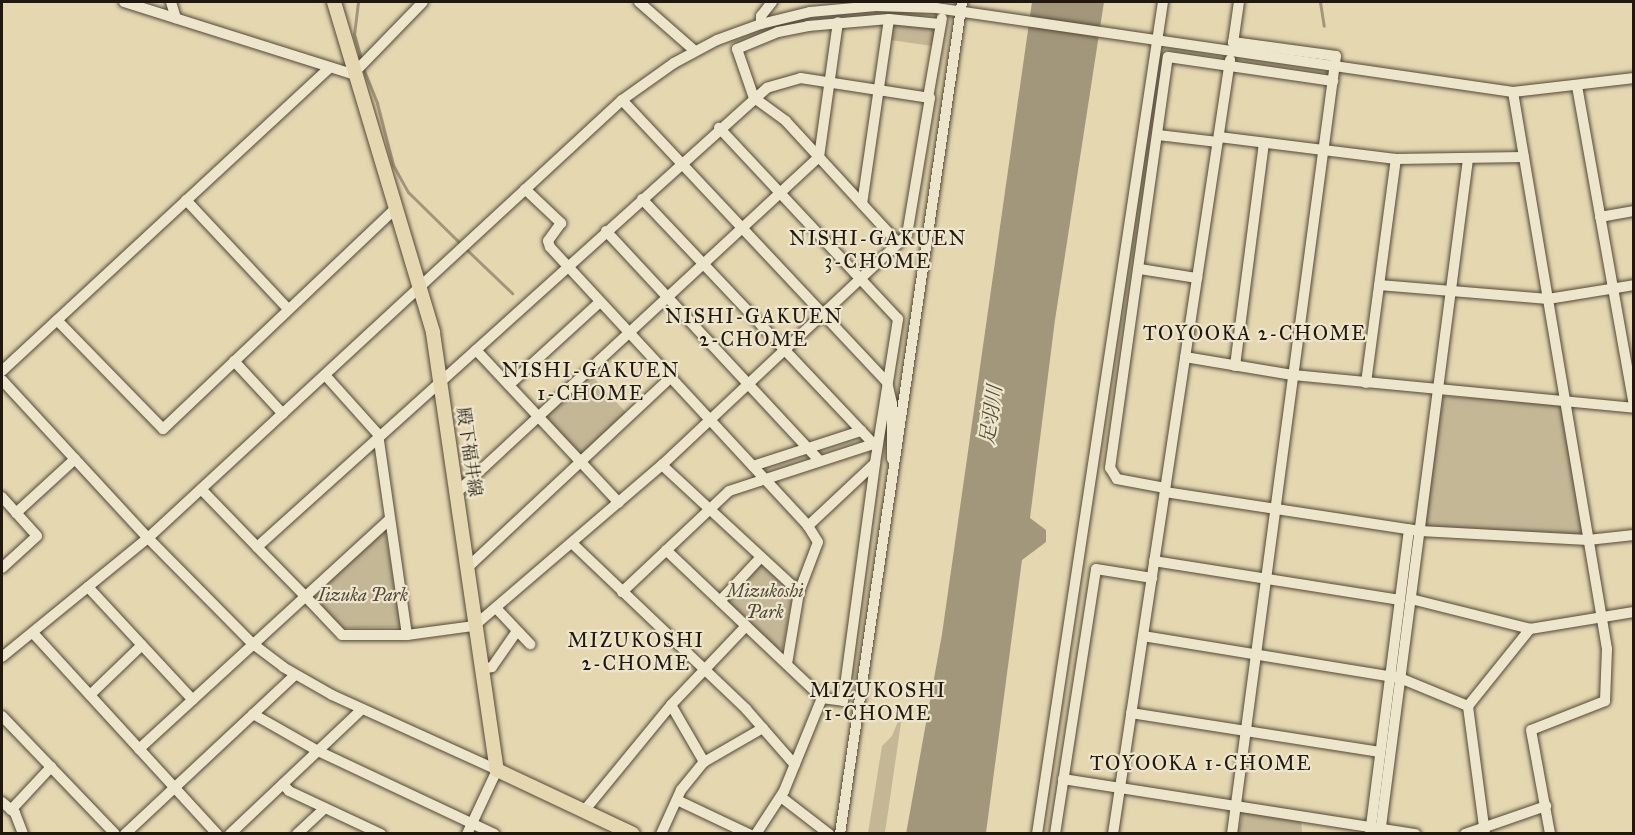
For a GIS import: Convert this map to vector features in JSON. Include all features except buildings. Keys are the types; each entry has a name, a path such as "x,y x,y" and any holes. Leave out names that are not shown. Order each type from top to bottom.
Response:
{"main road":[{"name":"殿下福井線","path":"334,2 421,285 441,382 474,626 498,771"},
{"path":"498,771 633,834"}],"street":[{"path":"124,2 329,68 357,74 423,2"},
{"path":"171,2 176,18"},
{"path":"639,2 695,51"},
{"path":"761,24 761,16 772,2"},
{"path":"1037,834 1163,2"},
{"path":"1232,834 1336,56 1233,42 1239,2"},
{"path":"2,657 148,538 202,490 622,99 695,51 761,24 810,12 908,5 962,9 1155,43 1513,92 1634,78"},
{"path":"840,834 962,9"},
{"path":"862,204 889,19"},
{"path":"202,490 342,635 407,635 474,626 496,608 662,465 907,235 941,20 889,19 838,22 778,32 739,45 737,55 754,98 777,113 898,243"},
{"path":"456,494 819,157 838,22"},
{"path":"1333,81 1230,62 1168,57 1140,269 1110,468 1117,478 1165,490 1275,510 1414,530 1588,540 1634,535"},
{"path":"1113,834 1230,62"},
{"path":"2,371 329,68"},
{"path":"257,547 378,434 441,382 754,98 786,79 830,83 928,98"},
{"path":"1185,357 1293,375 1565,403 1634,407 1577,86"},
{"path":"1513,92 1588,540 1604,618 1607,649 1605,701 1531,730 1550,834"},
{"path":"622,99 887,382 894,475"},
{"path":"666,550 822,698 843,701 876,444 898,319 783,192 719,128"},
{"path":"1158,135 1264,142 1396,159 1524,157"},
{"path":"1235,366 1264,142"},
{"path":"1366,383 1396,159"},
{"path":"1376,830 1414,530 1438,391 1468,159"},
{"path":"525,189 561,223 548,245 766,479 808,526 818,543 799,592 787,664"},
{"path":"642,199 861,431 876,444"},
{"path":"186,200 288,309"},
{"path":"57,320 159,429 396,208"},
{"path":"1600,217 1634,210"},
{"path":"606,231 820,461"},
{"path":"1140,269 1197,278"},
{"path":"1379,285 1548,299 1634,285"},
{"path":"509,385 600,302"},
{"path":"476,350 619,503"},
{"path":"234,361 283,414"},
{"path":"325,375 378,434 407,635"},
{"path":"467,568 670,378"},
{"path":"2,380 148,538 253,644 296,675 362,710 498,771 469,828"},
{"path":"753,466 861,431"},
{"path":"622,592 729,491 876,444"},
{"path":"16,513 75,459"},
{"path":"808,526 875,463"},
{"path":"662,465 799,592"},
{"path":"2,497 37,536 2,568"},
{"path":"139,749 390,519"},
{"path":"573,544 704,669 763,728 795,765"},
{"path":"720,601 761,557"},
{"path":"1154,561 1405,600 1530,629 1634,612"},
{"path":"1055,834 1096,570 1152,578"},
{"path":"88,587 193,700"},
{"path":"496,608 530,644"},
{"path":"584,811 671,705 746,626"},
{"path":"1485,832 1468,706 1530,629"},
{"path":"482,669 492,667 517,631"},
{"path":"33,633 217,834"},
{"path":"1143,636 1395,677 1468,706"},
{"path":"90,695 142,645"},
{"path":"126,834 296,675"},
{"path":"1376,830 1380,752 1395,677"},
{"path":"756,834 781,797 822,698"},
{"path":"671,705 704,762"},
{"path":"230,834 362,710"},
{"path":"1131,713 1380,752"},
{"path":"253,714 318,751 469,828 494,834"},
{"path":"2,716 115,834"},
{"path":"661,834 676,800 704,762 763,728"},
{"path":"11,810 51,767"},
{"path":"1063,779 1376,830 1416,834"},
{"path":"283,784 289,791 381,834"},
{"path":"781,797 829,834"},
{"path":"676,800 749,834"},
{"path":"2,802 11,810 19,833"},
{"path":"1465,834 1485,832 1546,806"},
{"path":"297,834 325,807"}],"green space":[{"path":"892,24 935,27 932,46 890,40"},
{"path":"591,375 626,413 580,456 545,418"},
{"path":"1437,396 1565,403 1588,540 1420,527"},
{"name":"Iizuka Park","path":"385,530 401,627 341,628 312,598"},
{"name":"Mizukoshi Park","path":"760,563 793,593 783,648 777,649 725,600"},
{"path":"903,709 885,833 868,833 882,746 892,736"},
{"path":"1243,811 1301,820 1302,833 1238,834"}],"water":[{"name":"足羽川","path":"1032,2 1104,2 1055,320 1030,518 1046,530 1046,542 1022,560 986,833 906,834 942,634"}],"waterway":[{"path":"358,2 354,34 362,62"},
{"path":"1320,2 1324,26"},
{"path":"363,68 377,103 393,165 408,192 461,244"},
{"path":"466,249 512,293"}],"district":[{"name":"NISHI-GAKUEN 3-CHOME","path":"878,250"},
{"name":"NISHI-GAKUEN 2-CHOME","path":"754,328"},
{"name":"TOYOOKA 2-CHOME","path":"1255,333"},
{"name":"NISHI-GAKUEN 1-CHOME","path":"591,382"},
{"name":"MIZUKOSHI 2-CHOME","path":"636,652"},
{"name":"MIZUKOSHI 1-CHOME","path":"878,702"},
{"name":"TOYOOKA 1-CHOME","path":"1201,763"}]}
